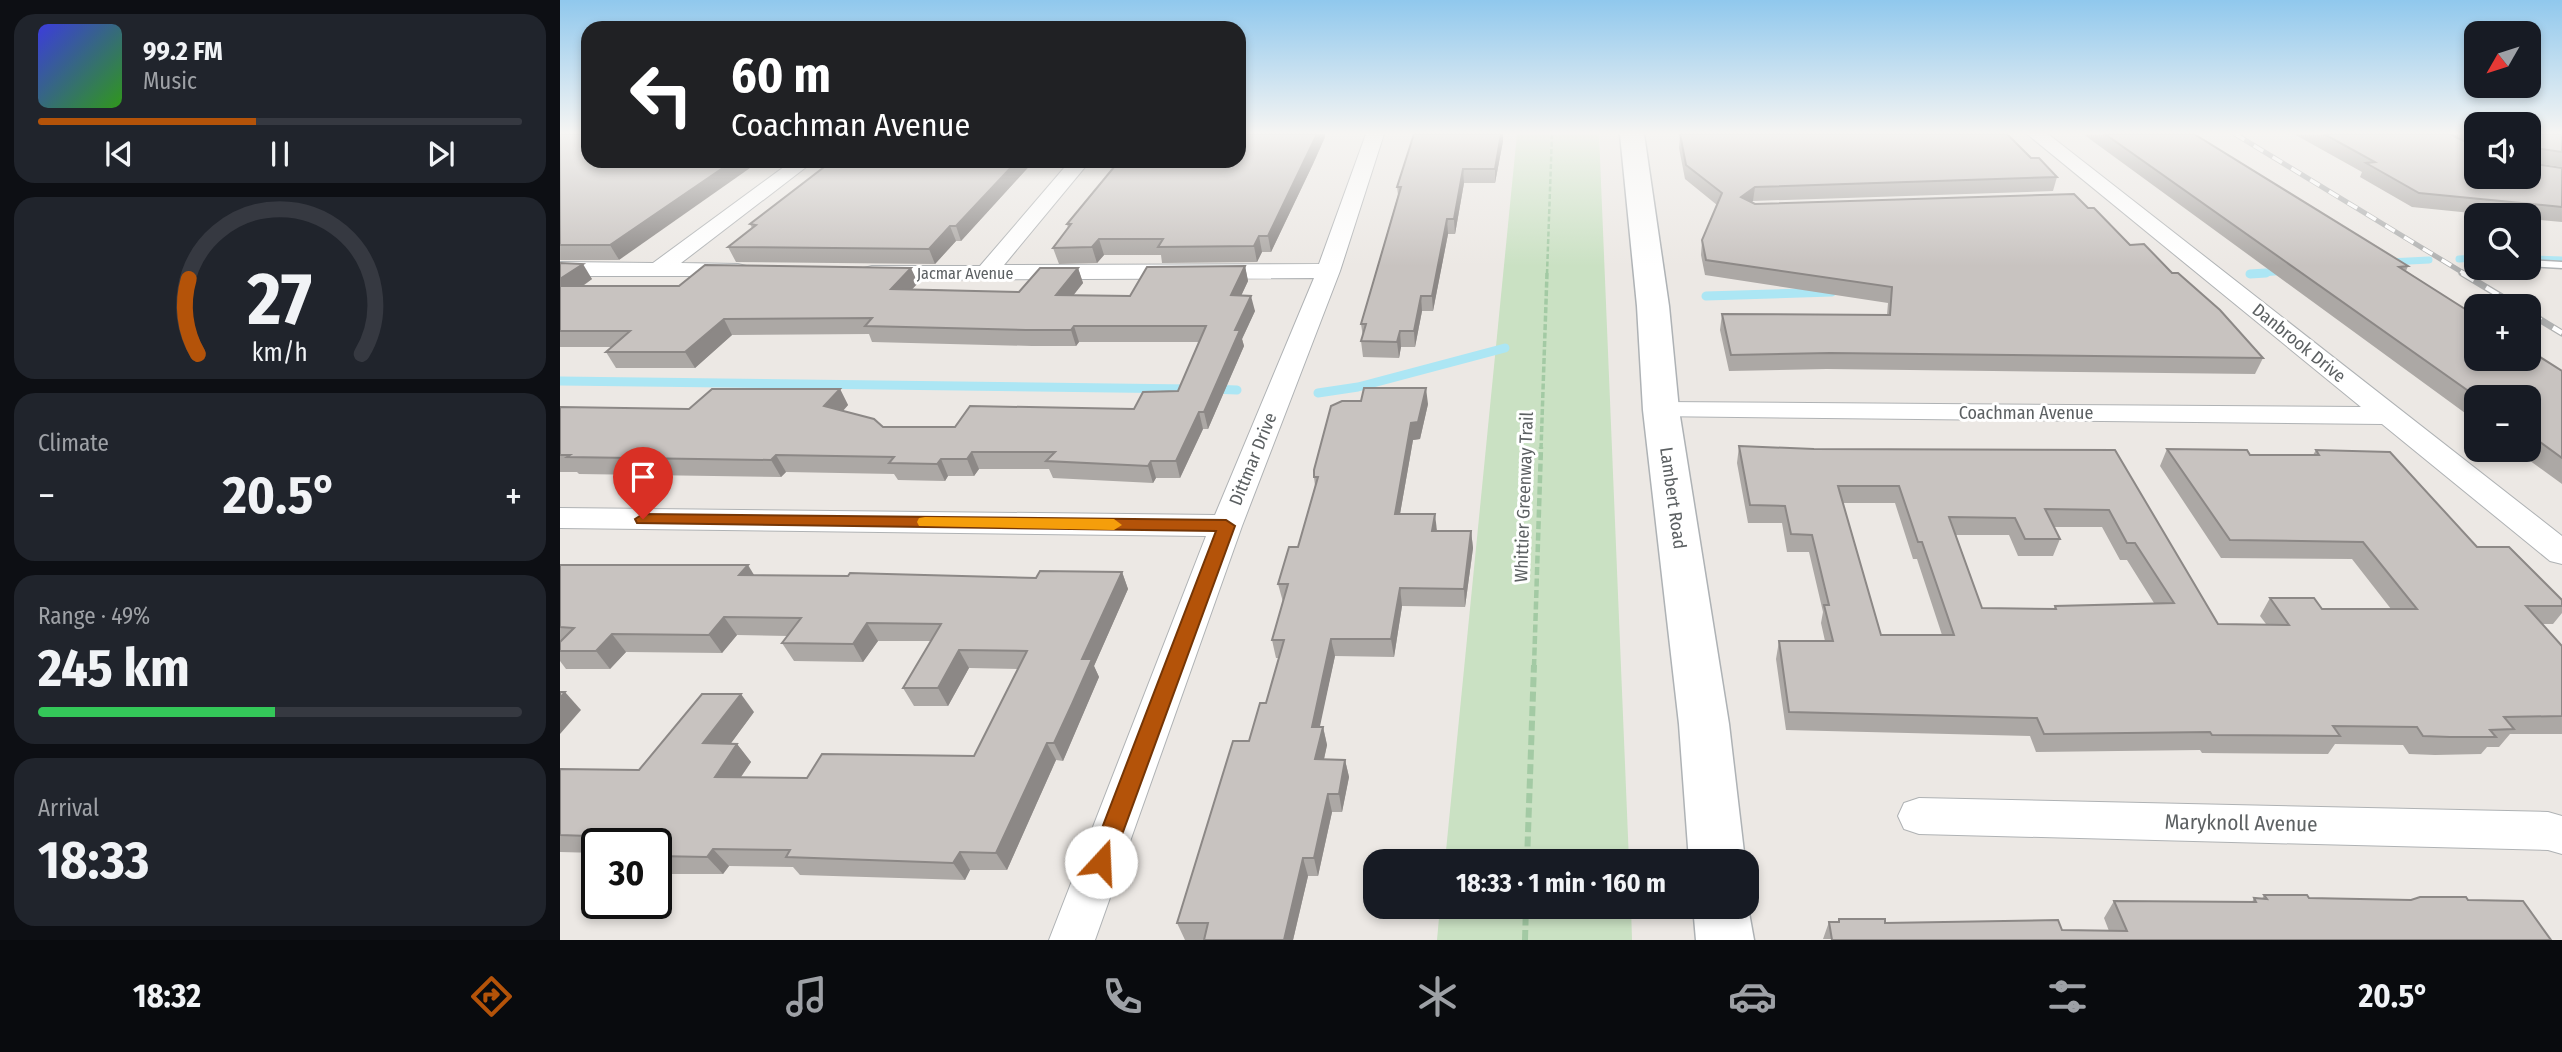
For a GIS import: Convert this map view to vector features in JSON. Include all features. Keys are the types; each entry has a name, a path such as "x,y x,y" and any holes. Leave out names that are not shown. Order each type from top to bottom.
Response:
{"main road":[{"name":"Lambert Road","path":"1637,178 1653,306 1661,410 1704,724 1716,849"},
{"path":"1723,919 1725,940"}],"street":[{"path":"658,271 782,178"},
{"path":"985,274 1066,178"},
{"name":"Dittmar Drive","path":"1072,940 1226,526 1328,271 1360,178"},
{"name":"Danbrook Drive","path":"2091,178 2562,553"},
{"path":"2088,199 2116,198"},
{"path":"560,269 767,272"},
{"name":"Jacmar Avenue","path":"849,272 985,274 1328,271"},
{"name":"Coachman Avenue","path":"1661,410 2390,416"},
{"path":"560,518 1226,526"},
{"name":"Maryknoll Avenue","path":"1919,816 2548,831 2562,835"}],"lane":[{"path":"2541,264 2562,265"}],"path":[{"name":"Whittier Greenway Trail","path":"1527,849 1550,178"},
{"path":"1525,940 1526,919"}],"green space":[{"path":"1513,178 1601,178 1629,849 1446,849"},
{"path":"1439,919 1631,919 1632,940 1437,940"}],"building":[{"path":"560,178 708,178 610,245 560,245"},
{"path":"810,178 1001,178 956,226 950,226 929,249 728,247 756,225 750,224"},
{"path":"1105,178 1296,178 1268,236 1259,236 1254,246 1158,247 1163,239 1099,239 1092,247 1053,248 1071,224 1067,224"},
{"path":"1400,178 1461,178 1454,219 1447,219 1432,296 1421,296 1414,331 1400,331 1397,342 1361,341 1366,324 1361,324 1401,187 1397,187"},
{"path":"1703,178 2031,178 1755,187 1741,197 1755,204 2074,194 2088,208 2094,208 2130,245 2144,244 2172,273 2178,273 2220,310 2263,358 1830,353 1731,355 1722,314 1890,315 1892,287 1706,260 1702,240 1722,193"},
{"path":"2167,178 2265,178 2408,266 2399,267 2464,308 2464,371 2541,371 2541,358 2562,371 2562,458 2541,443 2541,385 2464,385 2464,388"},
{"path":"2392,178 2464,178 2464,189 2541,189 2541,178 2562,178 2562,207 2419,193"},
{"path":"560,263 583,264 560,279"},
{"path":"705,265 911,268 891,289 1019,292 1040,268 1078,268 1056,295 1130,296 1147,267 1245,266 1231,295 1251,296 1235,330 1240,330 1204,412 1199,412 1176,461 1151,461 1148,466 1046,461 1055,452 972,452 967,459 941,459 937,464 889,463 894,457 776,455 771,460 560,455 560,407 689,409 712,389 840,389 824,406 874,419 883,427 955,427 970,406 1134,409 1143,392 1178,391 1206,326 1074,326 1071,330 1026,330 865,326 872,318 724,319 685,352 606,352 630,331 560,331 560,286 679,286"},
{"path":"1364,388 1426,388 1418,422 1411,423 1395,514 1435,514 1432,531 1471,531 1464,589 1400,588 1391,639 1331,639 1312,727 1323,727 1315,759 1345,760 1339,794 1328,794 1314,858 1303,858 1284,940 1204,940 1208,923 1177,923 1233,741 1249,741 1260,703 1266,703 1284,640 1272,640 1288,584 1278,584 1289,547 1298,547 1318,477 1314,477 1314,470 1331,406 1342,401 1361,401"},
{"path":"1739,446 1814,449 2115,450 2218,624 2289,625 2270,598 2314,598 2322,609 2417,609 2363,542 2230,540 2167,449 2247,450 2250,455 2319,455 2316,450 2390,452 2477,547 2509,547 2562,600 2562,606 2526,606 2562,646 2562,716 2504,717 2514,729 2490,730 2496,737 2450,737 2423,736 2417,727 2333,726 2340,736 2212,735 2210,732 2044,734 2037,718 1789,712 1779,641 1833,641 1824,605 1829,605 1812,535 1791,534 1785,506 1750,505","holes":["1838,486 1899,486 1918,542 1922,542 1954,635 1881,635","2045,509 2109,510 2127,543 2135,543 2174,603 2055,606 2056,609 1982,608 1949,517 2015,518 2025,539 2060,539"]},
{"path":"560,565 748,565 739,575 848,576 850,573 1036,578 1040,571 1122,572 1082,659 1092,659 1072,704 1054,743 1047,743 996,853 960,852 953,863 786,857 790,850 713,849 707,857 672,856 672,828 581,828 581,836 560,835 560,769 639,770 702,694 741,694 703,743 737,744 715,777 807,778 822,754 974,756 1027,651 959,650 938,688 903,688 941,624 867,623 853,644 782,643 801,618 724,617 709,635 612,634 596,651 560,651 560,642 574,628 560,627"},
{"path":"2264,895 2411,900 2420,897 2466,897 2468,900 2523,901 2551,940 1832,940 1829,922 1839,922 1839,919 1885,919 1885,923 2058,920 2062,930 2127,931 2114,901 2256,902 2254,898 2267,899"}],"waterway":[{"path":"2459,259 2464,259"},
{"path":"2541,259 2562,260"},
{"path":"2389,262 2429,260"},
{"path":"2266,273 2250,274 2286,271"},
{"path":"1706,296 1832,292"},
{"path":"1318,393 1358,387 1505,348"},
{"path":"560,381 1191,389"},
{"path":"1210,389 1237,390"}],"railway":[{"path":"2307,178 2464,273"},
{"path":"2462,273 2497,294"},
{"path":"2541,320 2562,333"}],"slow traffic":[{"path":"925,522 1114,525"}],"route":[{"path":"643,519 1226,526 1101,862"}]}
